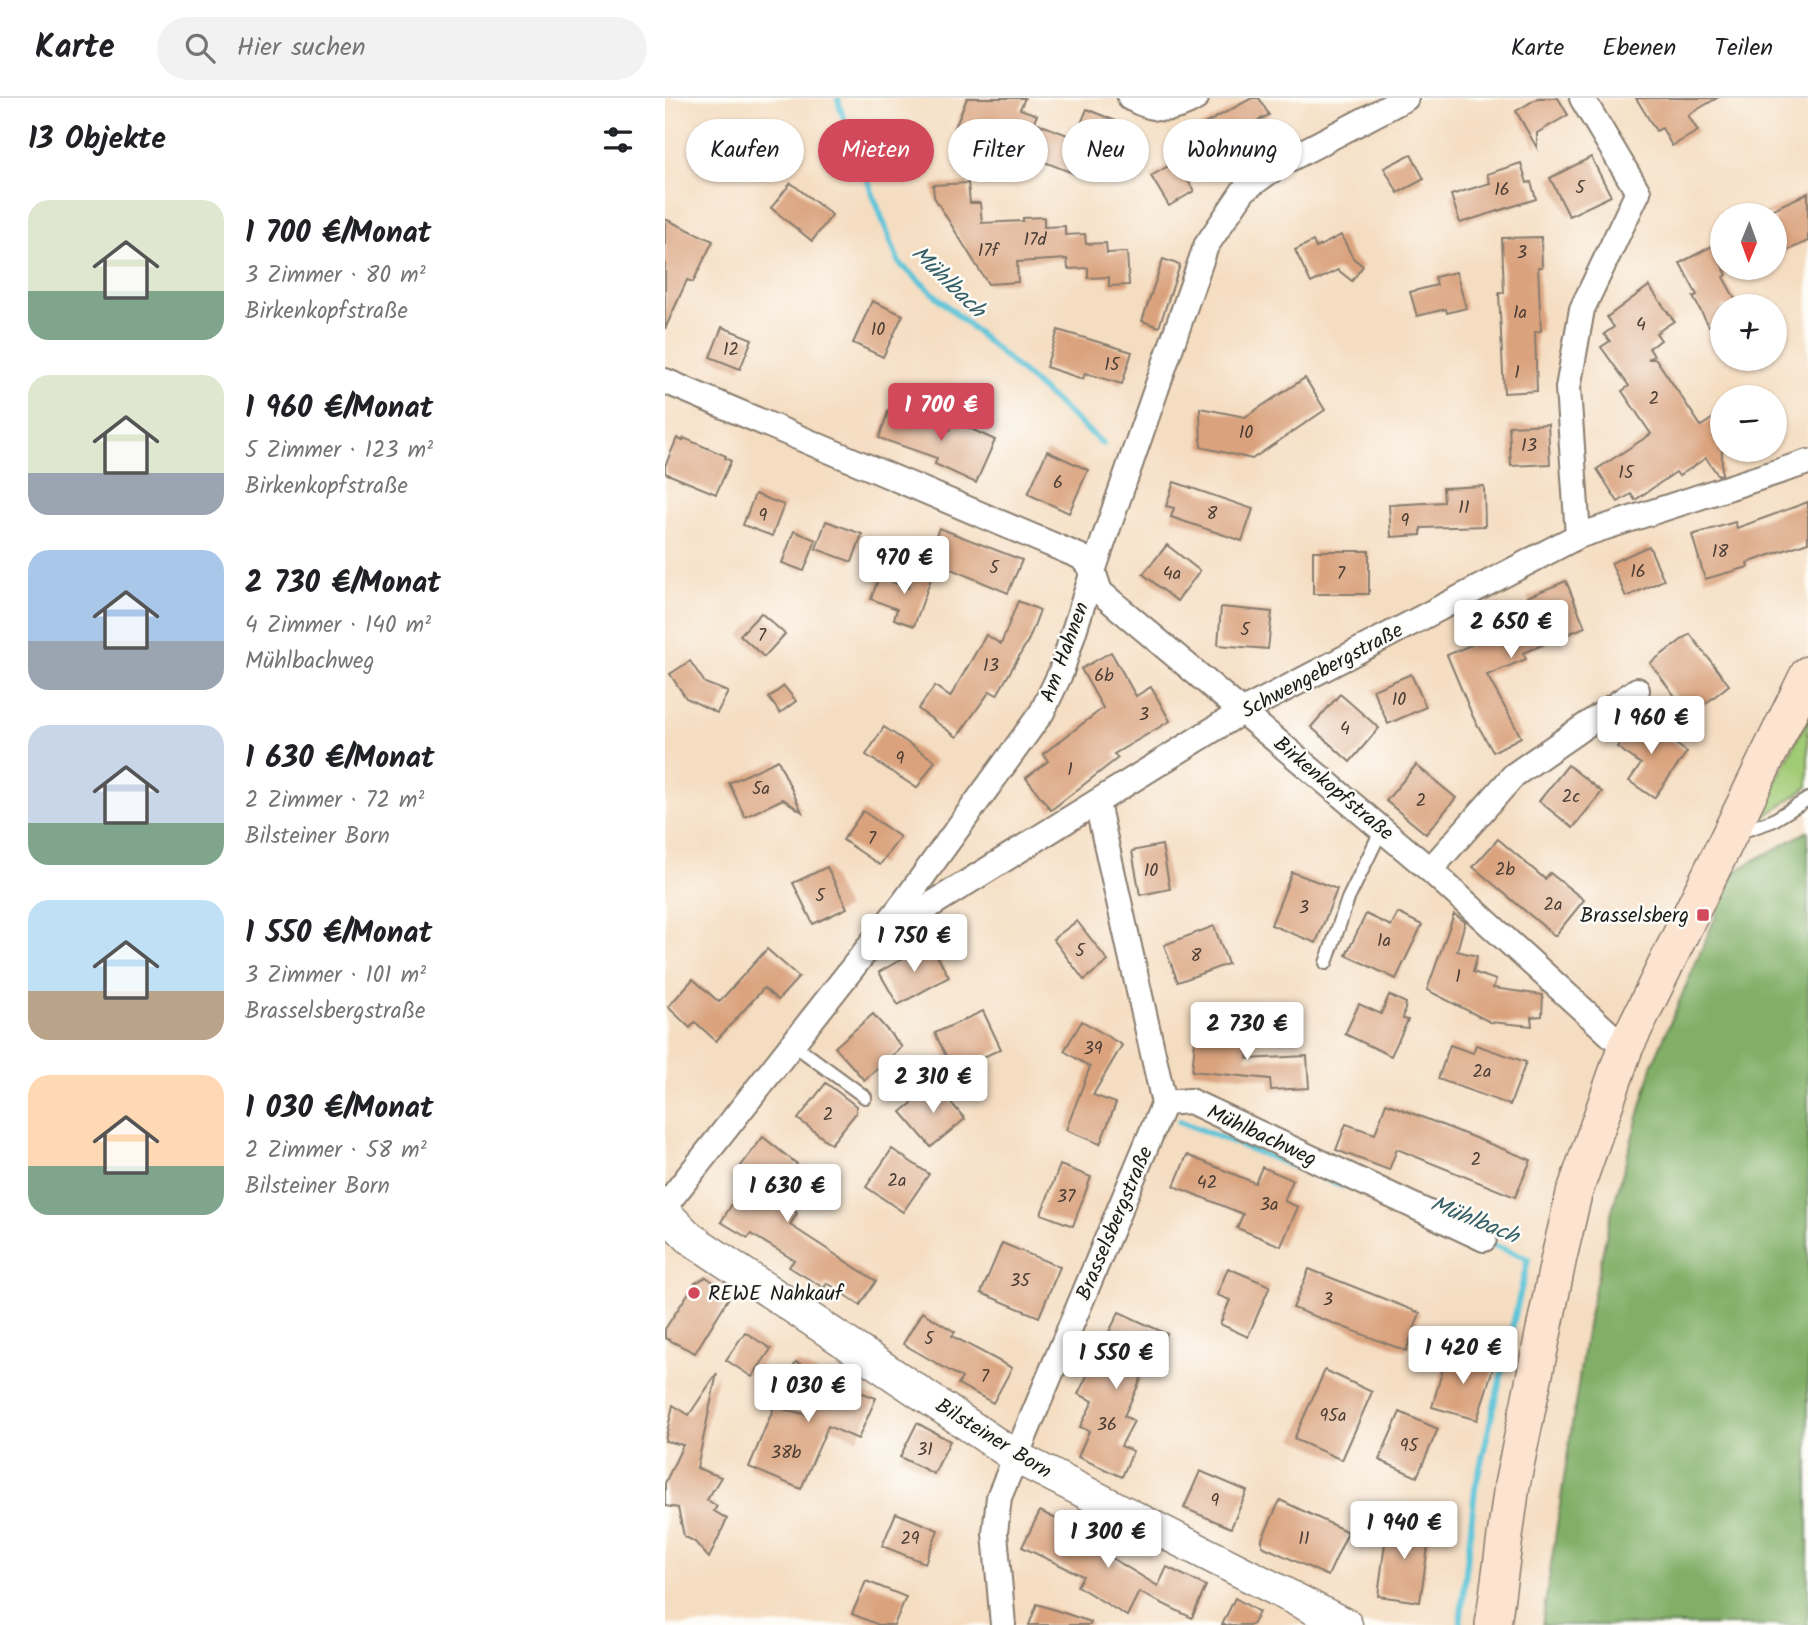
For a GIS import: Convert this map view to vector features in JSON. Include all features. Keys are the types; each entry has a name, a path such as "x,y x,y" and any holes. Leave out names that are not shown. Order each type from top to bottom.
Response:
{"main road":[{"path":"1493,1625 1512,1485 1574,1194 1625,1048 1808,674"}],"street":[{"path":"1130,98 1157,109 1182,107 1196,98"},
{"name":"Am Hahnen","path":"665,1206 902,905 1042,712 1062,672 1093,571 1206,246 1244,190 1280,164 1406,98"},
{"path":"1579,536 1569,388 1582,309 1638,192 1582,98"},
{"name":"Birkenkopfstraße","path":"665,381 1081,556 1093,571 1100,592 1430,870 1625,1048"},
{"name":"Schwengebergstraße","path":"902,905 911,911 922,912 1244,711 1579,536 1808,462"},
{"path":"1430,870 1514,775 1637,690"},
{"path":"1097,803 1164,1102"},
{"name":"Mühlbachweg","path":"1164,1102 1190,1101 1484,1239"},
{"name":"Brasselsbergstraße","path":"1003,1625 995,1533 999,1497 1164,1102"},
{"name":"Bilsteiner Born","path":"665,1213 690,1238 1016,1457 1346,1625"}],"lane":[{"path":"1727,837 1772,821 1808,799"},
{"path":"1326,963 1348,899 1382,829"},
{"path":"793,1044 865,1097"}],"green space":[{"path":"1808,717 1808,787 1755,823"},
{"path":"1808,831 1808,1625 1542,1625 1587,1325 1610,1218 1653,1063 1735,871"}],"building":[{"path":"967,98 1025,98 1020,109 1037,115 1035,119 958,119"},
{"path":"1252,98 1259,98 1269,115 1261,119 1213,119"},
{"path":"1538,98 1558,98 1568,115 1537,133 1537,148 1516,111"},
{"path":"1636,98 1717,98 1688,115 1698,131 1672,146 1662,128 1656,131"},
{"path":"1087,109 1111,119 1083,119"},
{"path":"1048,127 1062,133 1062,169 1048,163"},
{"path":"1411,154 1424,179 1398,193 1384,168"},
{"path":"1591,157 1611,196 1569,216 1550,178"},
{"path":"1521,163 1527,183 1531,182 1536,199 1460,223 1451,195 1490,183 1487,174"},
{"path":"1163,169 1163,182 1189,182 1194,191 1169,206 1151,176"},
{"path":"791,183 832,215 812,241 771,208"},
{"path":"968,183 970,203 980,203 982,223 1044,217 1044,227 1065,226 1065,235 1085,234 1086,244 1106,243 1107,253 1127,252 1129,285 1109,286 1109,277 1088,278 1088,268 1068,269 1067,259 1017,262 1018,282 988,284 934,197 933,185"},
{"path":"1808,193 1808,241 1787,251 1787,203"},
{"path":"665,219 713,241 693,282 687,280 665,329"},
{"path":"1341,235 1353,258 1363,266 1352,281 1338,270 1311,283 1295,250 1313,241 1316,248"},
{"path":"1541,237 1542,267 1538,267 1541,331 1535,332 1537,391 1504,393 1499,293 1504,293 1502,238"},
{"path":"1710,247 1710,280 1725,280 1732,294 1710,294 1709,326 1693,297 1697,295 1680,263"},
{"path":"1163,259 1180,265 1159,327 1142,321"},
{"path":"1456,272 1466,308 1447,313 1446,309 1417,316 1410,292 1437,285 1435,277"},
{"path":"1649,286 1674,321 1656,333 1661,340 1649,348 1654,356 1648,359 1656,359 1701,426 1710,420 1710,462 1722,462 1722,474 1718,475 1706,458 1679,476 1676,472 1635,500 1631,494 1618,502 1597,469 1651,434 1622,391 1629,386 1601,347 1610,341 1604,334 1614,327 1607,317"},
{"path":"872,301 903,315 883,357 853,343"},
{"path":"722,327 752,339 740,369 710,357"},
{"path":"1058,330 1132,352 1122,384 1085,373 1083,379 1046,367"},
{"path":"1305,378 1325,410 1252,459 1201,447 1200,408 1245,417"},
{"path":"889,409 950,430 954,421 995,440 976,483 935,464 937,458 879,438"},
{"path":"1548,424 1550,464 1511,466 1509,426"},
{"path":"677,438 683,441 684,438 726,456 725,458 731,461 716,494 665,473 665,466"},
{"path":"1047,451 1088,470 1069,513 1028,494"},
{"path":"1174,482 1253,509 1242,541 1171,517 1174,508 1166,506"},
{"path":"1484,486 1485,526 1421,528 1421,535 1391,537 1389,505 1444,502 1443,488"},
{"path":"755,494 784,505 772,536 743,525"},
{"path":"1808,502 1808,542 1747,563 1748,567 1705,579 1692,535 1735,522 1737,528"},
{"path":"826,521 862,534 852,562 816,549"},
{"path":"939,528 1022,560 1008,593 927,559"},
{"path":"794,531 816,540 804,571 782,563"},
{"path":"1167,545 1200,571 1177,601 1143,574"},
{"path":"1649,546 1664,580 1626,597 1611,563"},
{"path":"1313,551 1369,551 1369,594 1313,594"},
{"path":"914,570 932,576 914,626 894,619 897,609 871,599 879,577 908,588"},
{"path":"1566,581 1585,627 1523,653 1526,659 1487,675 1521,737 1493,752 1473,717 1447,655 1536,618 1527,597"},
{"path":"1018,601 1040,610 1029,639 997,695 990,691 957,737 918,709 935,686 950,697 986,635 1001,644"},
{"path":"1221,607 1272,612 1268,649 1218,645"},
{"path":"761,613 785,634 764,657 740,635"},
{"path":"1690,634 1729,685 1690,716 1650,663"},
{"path":"1111,652 1136,696 1151,687 1170,721 1114,754 1118,758 1051,810 1026,778 1048,761 1043,754 1103,708 1081,669"},
{"path":"690,661 705,683 728,692 717,713 686,698 670,674"},
{"path":"1411,674 1426,707 1388,724 1373,690"},
{"path":"784,686 796,701 780,713 769,698"},
{"path":"1340,694 1379,728 1350,762 1311,727"},
{"path":"1639,717 1687,752 1654,798 1629,781 1641,764 1617,747"},
{"path":"884,727 935,761 917,788 866,755"},
{"path":"778,760 802,812 783,799 745,817 729,783"},
{"path":"1416,765 1456,798 1426,834 1386,801"},
{"path":"1568,765 1602,792 1573,828 1539,801"},
{"path":"863,811 900,837 880,865 843,840"},
{"path":"1498,839 1545,879 1550,873 1584,900 1555,936 1473,867"},
{"path":"1162,845 1170,889 1140,895 1132,851"},
{"path":"827,867 847,908 813,924 793,883"},
{"path":"1292,872 1337,889 1316,943 1271,925"},
{"path":"1398,913 1422,925 1396,979 1346,955 1366,914 1391,926"},
{"path":"1454,914 1465,922 1457,951 1477,956 1473,972 1496,980 1493,988 1543,995 1542,1016 1531,1017 1532,1026 1490,1022 1427,990"},
{"path":"1077,921 1108,961 1084,980 1053,939"},
{"path":"1214,926 1228,964 1178,982 1164,945"},
{"path":"930,943 949,977 898,1005 879,972"},
{"path":"767,949 799,977 778,1000 764,988 716,1041 695,1022 690,1028 668,1007 693,979 719,1002"},
{"path":"1389,995 1406,1003 1403,1019 1408,1020 1391,1056 1345,1034 1359,1004 1381,1014"},
{"path":"983,1011 1001,1049 953,1071 935,1033"},
{"path":"873,1014 902,1047 864,1080 835,1047"},
{"path":"1082,1021 1122,1045 1093,1095 1116,1103 1100,1144 1066,1130 1090,1067 1064,1051"},
{"path":"1196,1032 1249,1037 1247,1059 1307,1056 1309,1088 1271,1090 1270,1079 1192,1071"},
{"path":"1450,1045 1473,1053 1476,1045 1526,1062 1510,1105 1438,1079"},
{"path":"826,1083 856,1106 856,1113 831,1144 798,1119"},
{"path":"935,1084 965,1119 931,1147 901,1112"},
{"path":"1386,1103 1531,1160 1515,1197 1397,1149 1389,1170 1336,1150 1346,1124 1375,1134"},
{"path":"763,1137 797,1164 773,1198 797,1213 790,1225 876,1281 860,1305 827,1283 824,1288 789,1267 794,1260 751,1234 748,1238 721,1222 748,1178 737,1171"},
{"path":"892,1149 929,1174 903,1212 866,1187"},
{"path":"1187,1155 1255,1183 1262,1167 1293,1180 1284,1201 1298,1207 1281,1246 1237,1228 1243,1214 1174,1186"},
{"path":"1060,1165 1091,1177 1073,1226 1041,1214"},
{"path":"1002,1243 1060,1267 1039,1317 981,1293"},
{"path":"1228,1268 1270,1286 1248,1337 1220,1324 1230,1300 1217,1295"},
{"path":"1309,1269 1420,1313 1406,1351 1293,1308"},
{"path":"706,1277 731,1294 695,1353 665,1338 665,1329 695,1283"},
{"path":"922,1312 955,1332 952,1336 1012,1368 993,1403 958,1384 962,1378 903,1344"},
{"path":"1119,1312 1167,1334 1151,1368 1147,1366 1124,1416 1134,1421 1121,1446 1133,1451 1122,1477 1078,1457 1089,1431 1080,1427 1093,1401 1078,1394"},
{"path":"745,1332 771,1349 752,1377 726,1360"},
{"path":"1448,1351 1494,1365 1477,1420 1432,1407"},
{"path":"796,1362 876,1398 858,1439 828,1426 801,1489 749,1467 774,1407 809,1415 810,1411 779,1395"},
{"path":"1325,1370 1372,1392 1342,1460 1294,1439"},
{"path":"717,1373 697,1468 721,1477 707,1500 717,1506 714,1511 727,1519 709,1558 695,1542 684,1536 678,1508 665,1506 665,1483 683,1445 665,1441 673,1405 689,1415"},
{"path":"1400,1412 1438,1429 1417,1477 1379,1460"},
{"path":"917,1423 950,1441 934,1474 900,1457"},
{"path":"1200,1471 1247,1491 1231,1528 1184,1508"},
{"path":"1280,1500 1348,1532 1328,1576 1262,1546 1262,1539"},
{"path":"1040,1511 1092,1537 1089,1544 1158,1586 1167,1567 1206,1586 1192,1618 1139,1592 1127,1616 1077,1586 1083,1576 1022,1547"},
{"path":"896,1513 938,1530 925,1563 882,1546"},
{"path":"1388,1520 1431,1526 1420,1602 1378,1596"},
{"path":"866,1581 906,1597 894,1625 879,1625 852,1614"},
{"path":"1235,1598 1259,1612 1252,1625 1222,1625"},
{"path":"1037,1604 1091,1622 1090,1625 1029,1625"}],"waterway":[{"name":"Mühlbach","path":"838,98 899,263 1103,444"},
{"name":"Mühlbach","path":"1179,1121 1343,1186"},
{"name":"Mühlbach","path":"1460,1625 1475,1489 1528,1259 1486,1242"}],"place":[{"name":"Brasselsberg","path":"1703,915"},
{"name":"REWE Nahkauf","path":"694,1293"}]}
